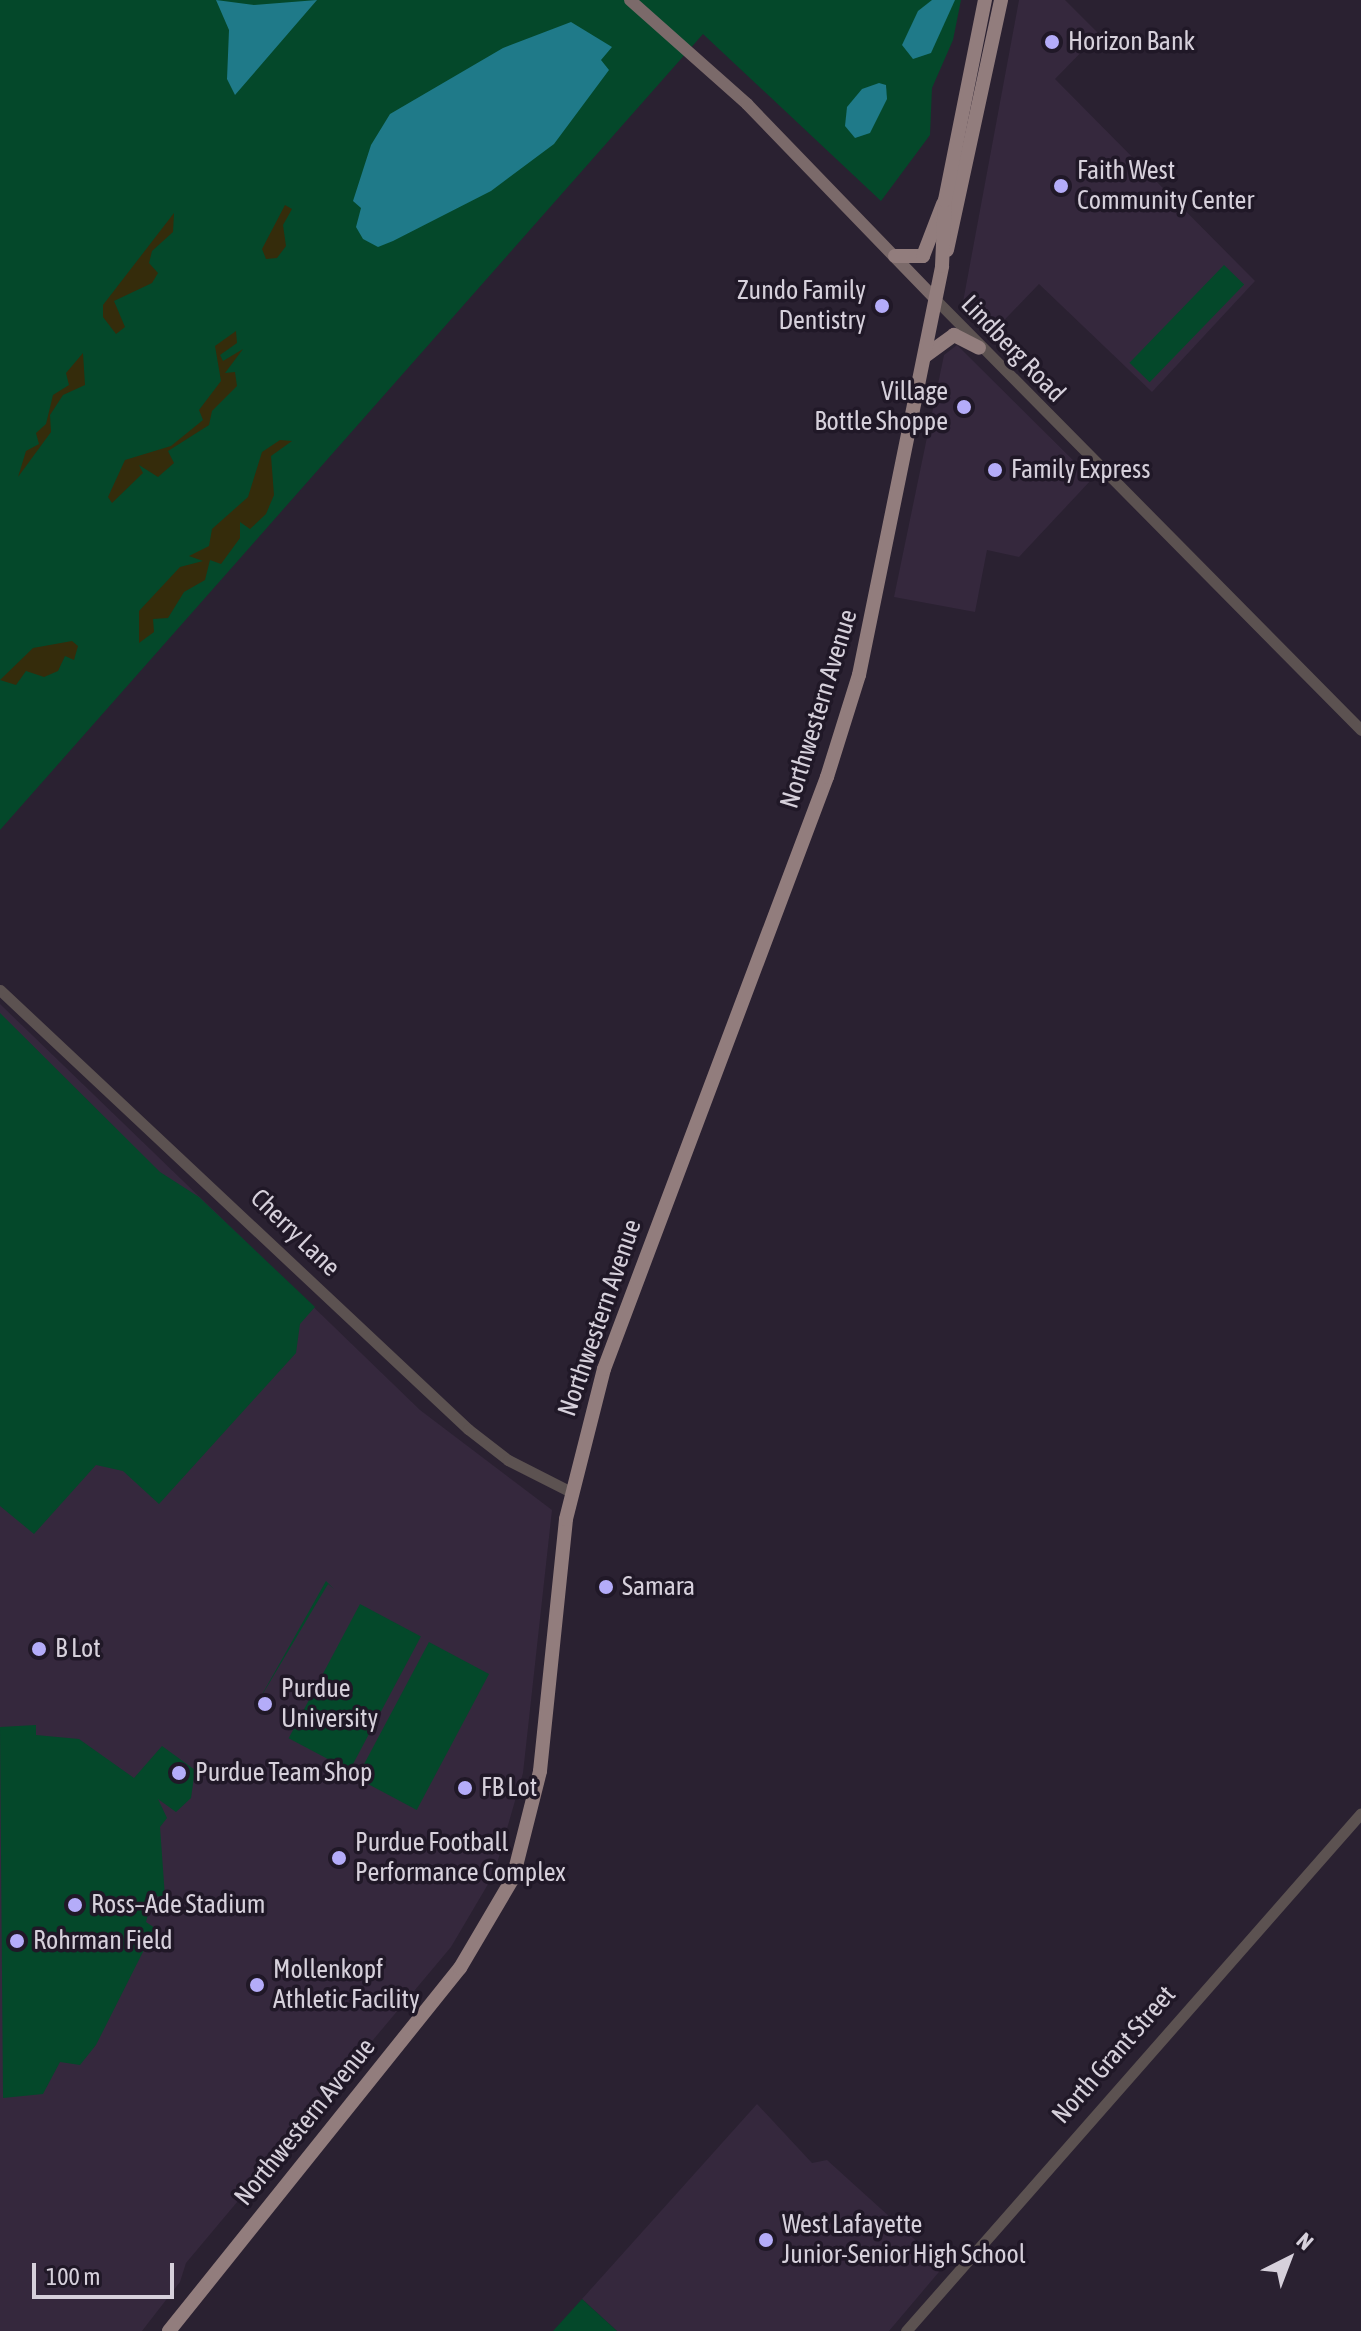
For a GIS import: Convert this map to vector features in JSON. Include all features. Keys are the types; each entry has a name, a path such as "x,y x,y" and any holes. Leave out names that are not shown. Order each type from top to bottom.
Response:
{"main road":[{"name":"Lindberg Road","path":"630,0 747,104 935,299"},
{"name":"Northwestern Avenue","path":"944,254 945,200 985,0"},
{"name":"Northwestern Avenue","path":"158,2331 172,2325 460,1968 513,1878 540,1771 571,1492 604,1369 832,762 885,565 944,254 960,208 1001,0"},
{"path":"895,256 916,260 926,254 945,200"},
{"path":"925,356 954,335 979,348"}],"street":[{"name":"Lindberg Road","path":"935,299 979,348 1361,730"},
{"name":"Cherry Lane","path":"0,990 468,1429 508,1460 571,1492"},
{"name":"North Grant Street","path":"906,2331 1361,1813"}],"shaded area":[{"path":"1019,0 1065,0 1099,34 1055,79 1255,281 1152,392 1039,284 990,335 963,302"},
{"path":"957,345 1092,479 1019,557 987,550 975,612 894,597 944,355"},
{"name":"Purdue University","path":"0,1004 420,1410 552,1510 523,1773 494,1874 451,1947 186,2263 180,2282 142,2331 0,2331"},
{"name":"West Lafayette Junior-Senior High School","path":"757,2104 812,2163 827,2160 944,2266 889,2331 617,2331 582,2299"}],"green space":[{"path":"0,0 961,0 953,40 932,88 930,135 881,201 703,34 0,830"},
{"path":"1224,265 1244,284 1150,382 1130,363"},
{"path":"0,1013 160,1172 199,1197 315,1307 300,1324 296,1353 159,1504 123,1471 96,1465 34,1534 0,1506"},
{"path":"326,1581 334,1589 328,1584 255,1707"},
{"path":"360,1604 421,1636 350,1771 289,1738"},
{"path":"429,1642 489,1674 417,1810 357,1778"},
{"name":"Ross–Ade Stadium","path":"36,1725 36,1735 79,1739 134,1778 162,1746 195,1770 191,1798 176,1812 158,1799 167,1818 160,1827 165,1897 153,1896 146,1922 155,1928 96,2045 80,2065 60,2062 43,2094 3,2098 0,1727"},
{"path":"582,2299 617,2331 553,2331"}],"sand":[{"path":"285,205 292,209 283,225 286,246 277,258 266,259 262,249"},
{"path":"174,213 173,232 152,251 149,263 158,273 152,283 114,301 125,327 116,334 103,317 103,305"},
{"path":"236,331 237,343 220,355 223,361 243,349 225,373 235,372 237,386 212,411 209,425 168,451 174,463 158,477 139,465 143,473 112,503 108,497 125,460 171,446 203,420 199,410 221,381 215,346"},
{"path":"83,353 85,385 63,395 50,415 51,432 18,477 26,451 39,444 36,433 46,424 53,395 69,385 66,373"},
{"path":"280,440 292,441 271,456 274,495 266,514 250,529 240,522 240,538 221,564 210,560 205,580 184,592 168,618 153,619 154,632 139,643 139,611 180,567 203,561 189,556 209,546 212,529 248,497 262,452"},
{"path":"72,641 78,646 74,660 65,656 58,671 44,677 26,671 16,685 0,680 33,648"}],"water":[{"path":"216,0 254,5 317,0 235,95 227,79 229,30"},
{"path":"932,0 955,0 931,53 913,59 902,45 918,11"},
{"path":"571,22 612,47 601,60 609,70 554,144 491,191 393,241 378,247 363,239 356,227 361,208 353,201 371,145 390,114 503,48"},
{"path":"879,83 886,85 887,99 870,133 855,138 845,126 847,107 862,89"}],"place":[{"name":"Horizon Bank","path":"1052,42"},
{"name":"Faith West Community Center","path":"1061,186"},
{"name":"Zundo Family Dentistry","path":"882,306"},
{"name":"Village Bottle Shoppe","path":"964,407"},
{"name":"Family Express","path":"995,470"},
{"name":"Samara","path":"606,1587"},
{"name":"B Lot","path":"39,1649"},
{"name":"Purdue University","path":"265,1704"},
{"name":"Purdue Team Shop","path":"179,1773"},
{"name":"FB Lot","path":"465,1788"},
{"name":"Purdue Football Performance Complex","path":"339,1858"},
{"name":"Ross–Ade Stadium","path":"75,1905"},
{"name":"Rohrman Field","path":"17,1941"},
{"name":"Mollenkopf Athletic Facility","path":"257,1985"},
{"name":"West Lafayette Junior-Senior High School","path":"766,2240"}]}
